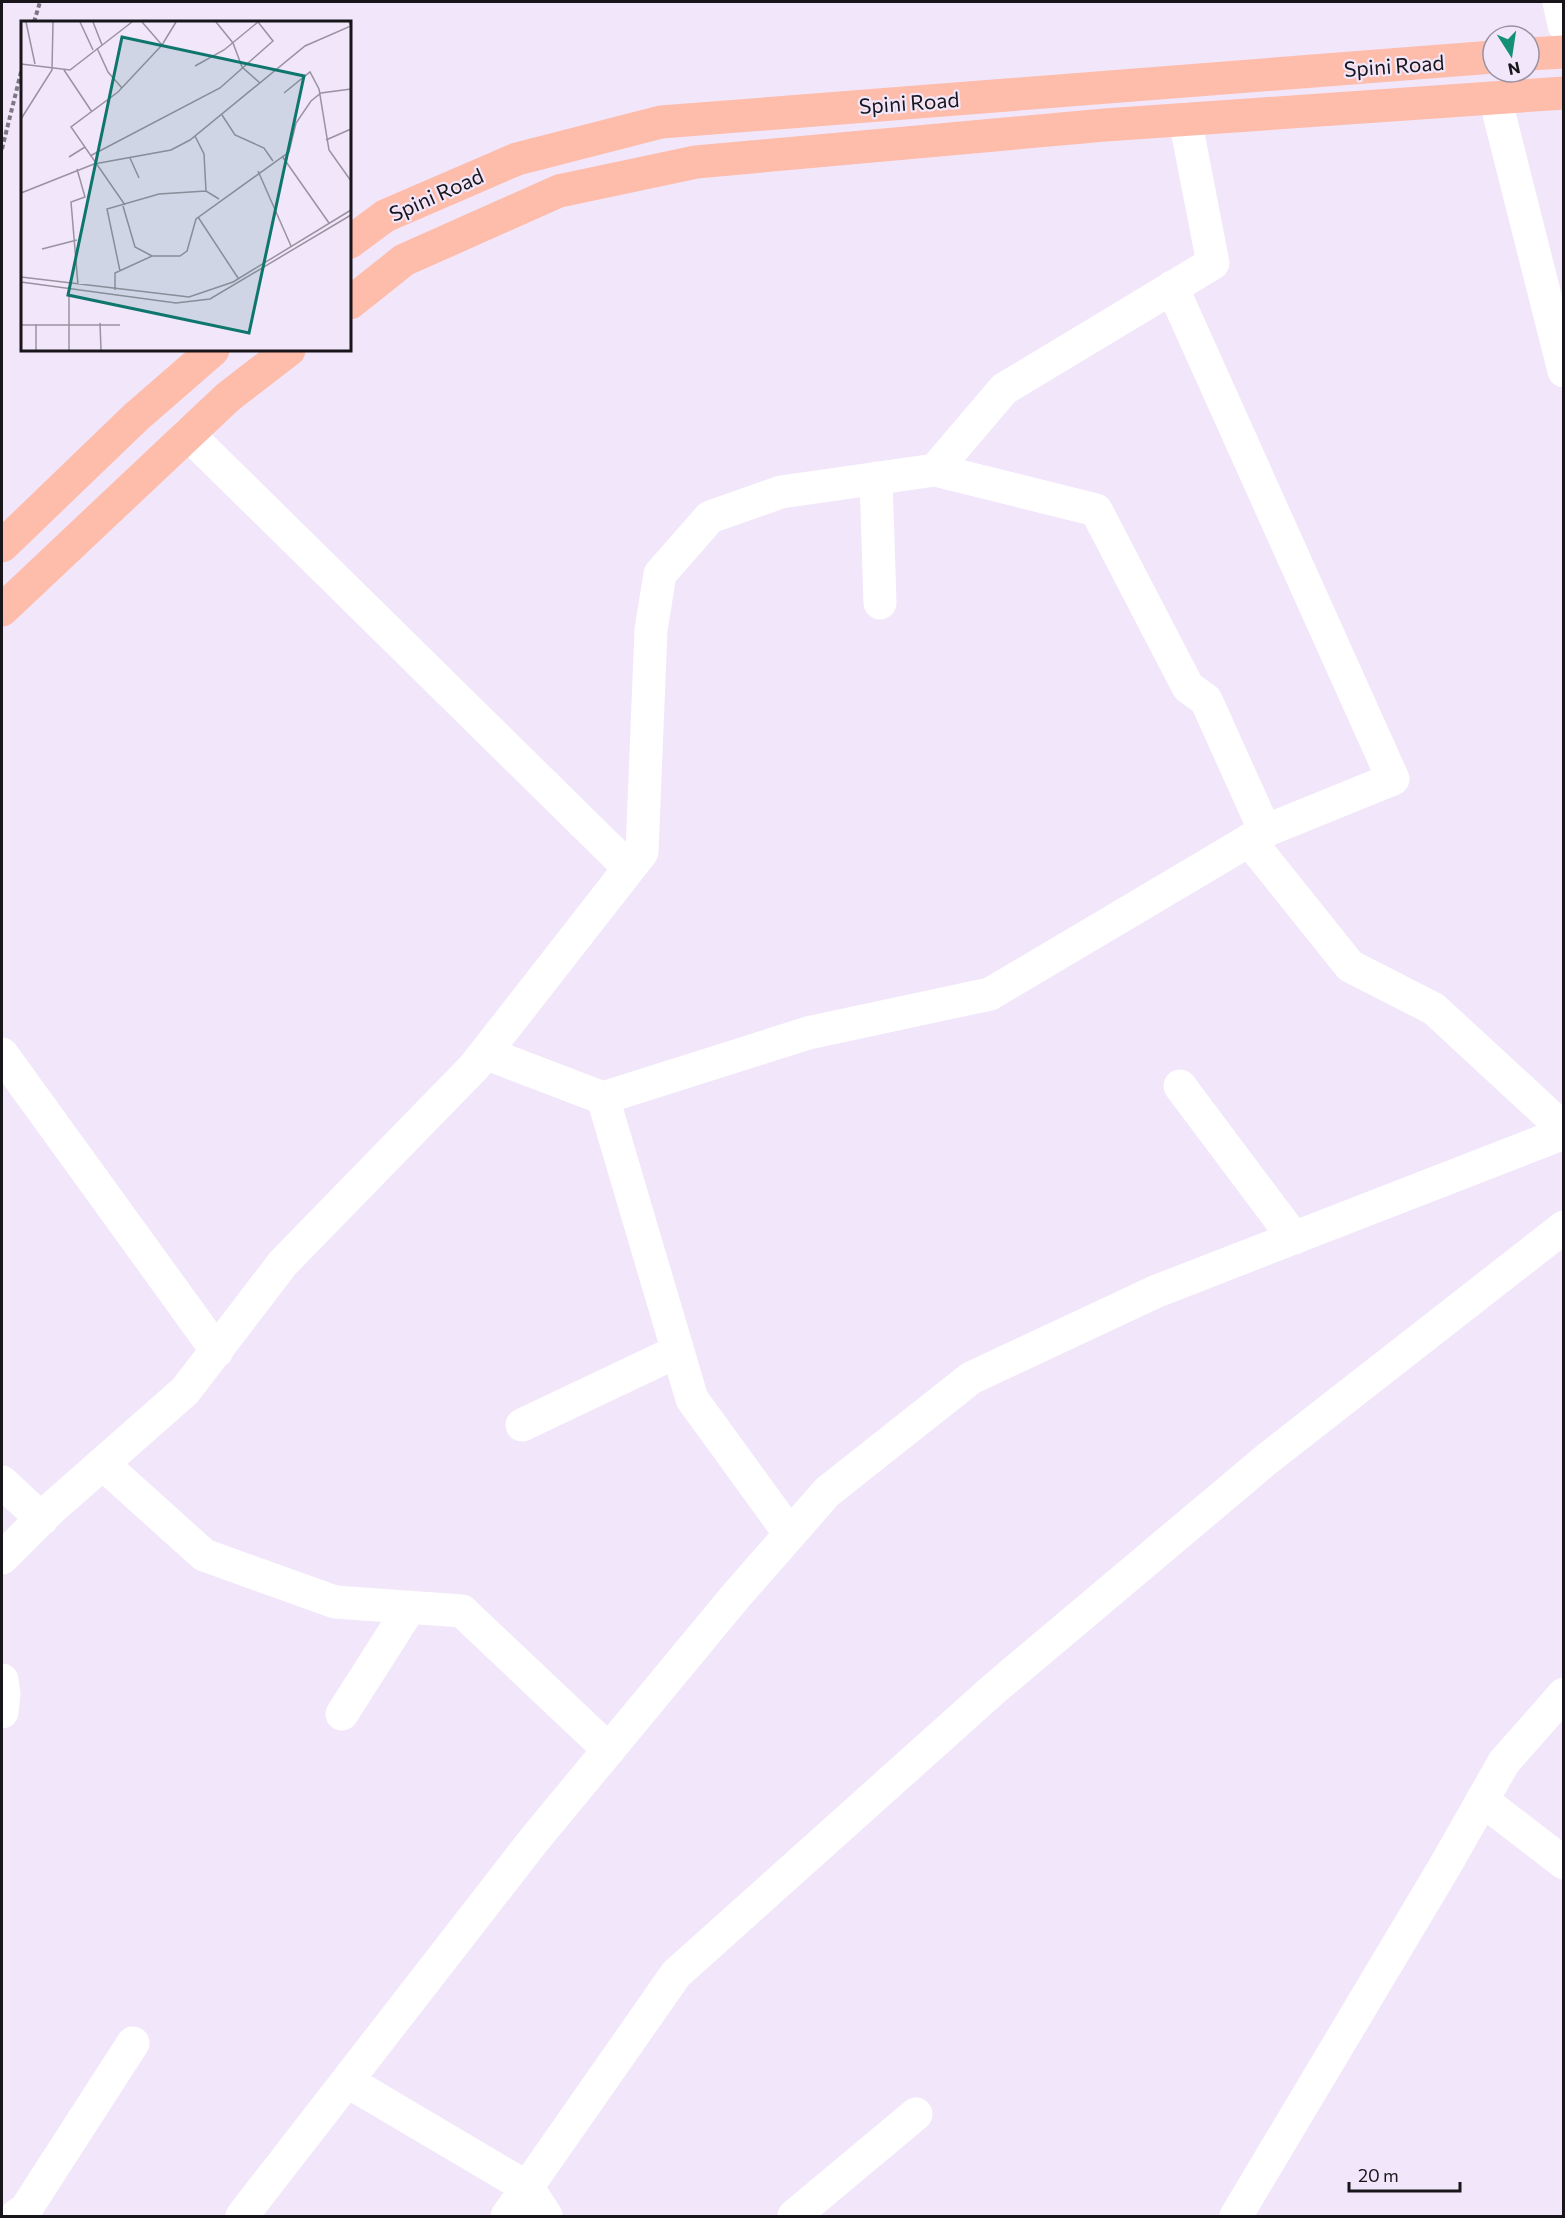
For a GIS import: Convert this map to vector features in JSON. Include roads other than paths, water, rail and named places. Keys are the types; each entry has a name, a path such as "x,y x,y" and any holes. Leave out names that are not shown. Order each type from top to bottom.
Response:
{"main road":[{"path":"1541,53 1563,52"},
{"name":"Spini Road","path":"351,241 385,216 517,159 661,122 1481,58"},
{"path":"351,302 404,260 559,191 696,162 1185,119 1563,93"},
{"path":"2,546 136,417 212,351"},
{"path":"2,610 228,396 288,351"}],"street":[{"path":"1559,2 1563,26"},
{"path":"1495,98 1563,371"},
{"path":"935,470 1004,389 1213,263 1185,119"},
{"path":"485,1053 603,1098 808,1033 990,994 1257,835 1393,779 1172,287"},
{"path":"188,434 629,868"},
{"path":"2,1558 42,1519 185,1392 283,1263 474,1067 642,852 651,630 660,574 710,517 781,492 935,470 1096,510 1188,687 1206,700 1257,835 1350,966 1434,1009 1563,1131 1157,1292 971,1378 828,1492 735,1597 534,1840 242,2217"},
{"path":"876,478 880,603"},
{"path":"2,1054 217,1351"},
{"path":"1180,1086 1294,1238"},
{"path":"603,1098 692,1399 790,1534"},
{"path":"507,2217 676,1974 995,1688 1258,1467 1563,1227"},
{"path":"522,1425 678,1351"},
{"path":"103,1464 204,1555 334,1602 462,1611 609,1750"},
{"path":"2,1482 42,1519"},
{"path":"342,1714 410,1607"},
{"path":"2,1680 4,1694 2,1712"},
{"path":"1236,2217 1445,1866 1503,1762 1563,1694"},
{"path":"1482,1800 1563,1863"},
{"path":"16,2217 26,2209 133,2043"},
{"path":"347,2081 528,2188 546,2217"},
{"path":"794,2217 916,2114"}]}
